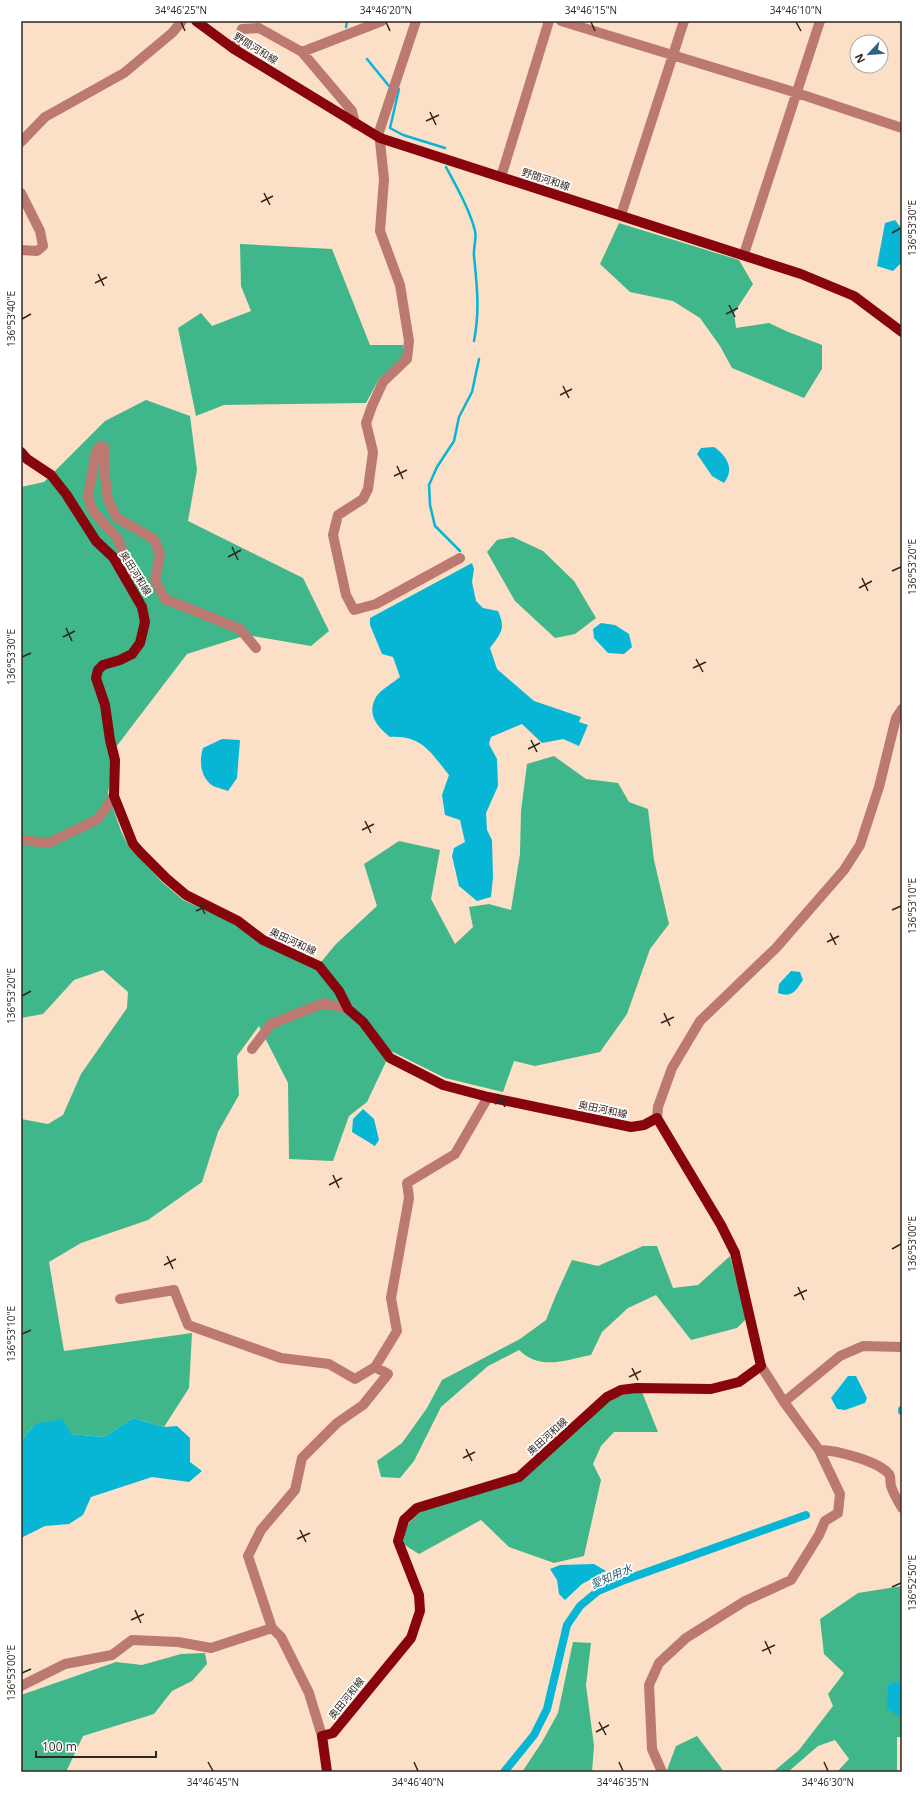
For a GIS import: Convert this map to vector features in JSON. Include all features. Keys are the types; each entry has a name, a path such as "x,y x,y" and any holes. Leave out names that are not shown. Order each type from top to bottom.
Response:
{"main road":[{"name":"野間河和線","path":"196,21 234,49 380,138 744,254 801,274 854,296 902,332"},
{"name":"奥田河和線","path":"21,452 51,475 66,494 96,541 114,557 142,607 144,622 140,643 132,654 120,660 103,665 98,670 96,678 105,705 110,740 115,760 114,796 133,844 166,878 186,895 238,921 263,940 319,966 339,991 348,1009 363,1022 390,1058 443,1085 488,1097 631,1127 644,1125 657,1118"},
{"path":"657,1118 721,1224 735,1253 761,1366"},
{"name":"奥田河和線","path":"322,1736 333,1733 411,1638 420,1612 419,1595 398,1542 404,1520 417,1508 519,1477 607,1397 621,1390 637,1388 711,1390 739,1382 761,1366"},
{"path":"322,1736 327,1772"}],"street":[{"path":"21,142 45,117 124,73 172,33 182,21"},
{"path":"302,52 382,21"},
{"path":"416,21 379,132 384,178 380,231 400,285 409,341 407,359 383,382 366,423 373,452 368,489 363,499 338,515 333,535 346,596 354,610 376,604 460,558"},
{"path":"501,177 549,21"},
{"path":"561,21 797,93 902,128"},
{"path":"621,215 674,56 684,21"},
{"path":"744,254 820,21"},
{"path":"234,49 242,29 259,28 302,52 352,112 355,124"},
{"path":"21,193 40,231 43,246 37,251 21,250"},
{"path":"126,580 129,570 118,539 92,510 88,496 96,452 99,446 104,447 104,470 108,500 117,518 154,539 160,554 155,580 165,599 240,628 256,648"},
{"path":"657,1118 658,1107 672,1068 700,1021 776,948 844,870 860,845 879,787 896,718 902,709"},
{"path":"21,840 49,843 98,819 114,796"},
{"path":"252,1049 271,1024 324,1003 348,1009"},
{"path":"120,1299 174,1290 188,1325 281,1358 329,1364 355,1379 375,1367 397,1331 391,1298 409,1198 407,1183 455,1154 488,1097"},
{"path":"784,1402 840,1356 863,1346 902,1347"},
{"path":"662,1772 652,1749 649,1685 659,1663 686,1638 745,1601 791,1580 819,1535 825,1521 838,1513 840,1494 819,1450 784,1402 761,1366"},
{"path":"322,1736 309,1692 281,1637 272,1628 248,1556 261,1530 295,1490 302,1458 337,1423 363,1405 388,1374 375,1367"},
{"path":"819,1450 827,1450 853,1456 870,1462 886,1471 890,1476 892,1487 902,1508"},
{"path":"21,1686 65,1664 112,1655 132,1640 178,1642 211,1648 272,1628"}],"green space":[{"path":"619,223 739,260 753,284 734,313 736,328 769,323 822,345 822,369 804,398 732,368 720,346 700,318 673,301 630,292 600,264"},
{"path":"240,244 332,249 370,345 403,345 403,358 379,379 366,403 224,405 196,416 178,328 201,313 212,326 251,311 241,286"},
{"path":"146,400 190,416 197,470 188,521 303,578 329,631 311,646 247,635 187,654 116,747 108,793 121,831 129,847 162,882 183,900 234,923 316,968 336,944 377,906 364,864 399,841 440,850 431,899 455,944 473,927 469,907 489,904 511,910 520,854 521,811 527,764 554,756 586,779 618,783 629,802 648,809 654,860 669,924 650,949 627,1014 600,1052 535,1066 514,1061 503,1092 445,1078 391,1051 367,1102 349,1116 333,1161 289,1159 288,1083 259,1026 237,1056 239,1095 218,1132 202,1182 148,1220 81,1243 49,1262 64,1351 192,1333 189,1388 164,1427 133,1418 104,1437 71,1434 35,1424 21,1441 21,1119 48,1124 63,1115 81,1074 127,1008 128,992 103,970 74,980 43,1014 21,1018 21,487 44,482 105,421"},
{"path":"513,537 543,551 574,581 596,618 575,634 555,638 515,601 487,552 497,540"},
{"path":"643,1246 657,1246 673,1288 698,1285 730,1256 746,1319 737,1328 691,1340 656,1295 628,1308 602,1332 591,1355 563,1361 545,1362 527,1356 519,1350 488,1366 441,1407 414,1461 400,1478 381,1477 377,1461 402,1443 427,1408 442,1380 520,1339 546,1320 572,1260 598,1266"},
{"path":"642,1392 658,1432 614,1432 601,1446 593,1464 601,1480 584,1556 554,1563 509,1547 481,1520 419,1554 403,1544 407,1525 421,1511 520,1481 608,1400 623,1395"},
{"path":"902,1586 902,1737 897,1737 897,1772 837,1772 849,1759 835,1740 818,1746 788,1772 773,1772 799,1750 833,1706 828,1694 844,1673 824,1654 820,1619 858,1593"},
{"path":"573,1642 591,1643 586,1685 594,1746 592,1772 522,1772 542,1742 558,1713"},
{"path":"205,1653 207,1664 192,1681 172,1691 154,1714 83,1736 66,1772 21,1772 21,1695 116,1662 142,1665 181,1654"},
{"path":"697,1736 722,1769 722,1772 668,1772 667,1770 676,1746"}],"water":[{"path":"895,220 902,229 902,262 893,271 877,266 885,223"},
{"path":"714,447 723,454 728,463 729,473 724,483 712,476 697,454 701,448"},
{"path":"472,563 474,569 472,582 476,601 483,608 498,611 502,622 501,631 490,648 497,669 534,701 581,717 579,722 588,725 579,746 563,739 542,743 522,724 491,737 489,744 497,759 498,786 486,813 487,830 492,840 493,877 491,897 477,901 459,886 452,856 454,848 465,842 460,820 445,815 442,795 449,775 425,747 410,739 390,737 381,729 373,715 373,703 378,694 400,677 393,657 382,654 370,625 370,618"},
{"path":"601,623 615,625 629,634 632,647 624,654 608,653 594,638 593,629"},
{"path":"222,739 240,740 237,778 228,791 213,786 205,778 201,763 203,748"},
{"path":"791,971 800,972 803,980 796,990 790,994 787,995 778,993 779,984"},
{"path":"363,1109 374,1119 379,1140 375,1146 352,1132 353,1119"},
{"path":"848,1376 856,1376 867,1398 865,1403 845,1410 837,1409 831,1398"},
{"path":"133,1418 164,1427 177,1426 190,1438 190,1462 202,1471 189,1482 152,1477 91,1497 83,1515 69,1524 45,1526 21,1538 21,1441 35,1424 62,1419 71,1434 104,1437"},
{"path":"594,1564 606,1571 582,1584 565,1600 559,1594 557,1580 550,1569 560,1565"},
{"path":"902,1677 902,1719 887,1708 888,1685 899,1681"}],"waterway":[{"path":"346,27 347,21"},
{"path":"367,59 389,86"},
{"path":"399,89 390,128 403,135 445,148"},
{"path":"446,167 473,223 475,234 474,253 477,288 477,319 474,341"},
{"path":"460,551 435,526 430,505 429,485 437,467 454,441 459,417 472,392 479,359"},
{"name":"愛知用水","path":"504,1772 534,1735 547,1709 567,1625 580,1606 598,1591 622,1581 806,1515"}]}
